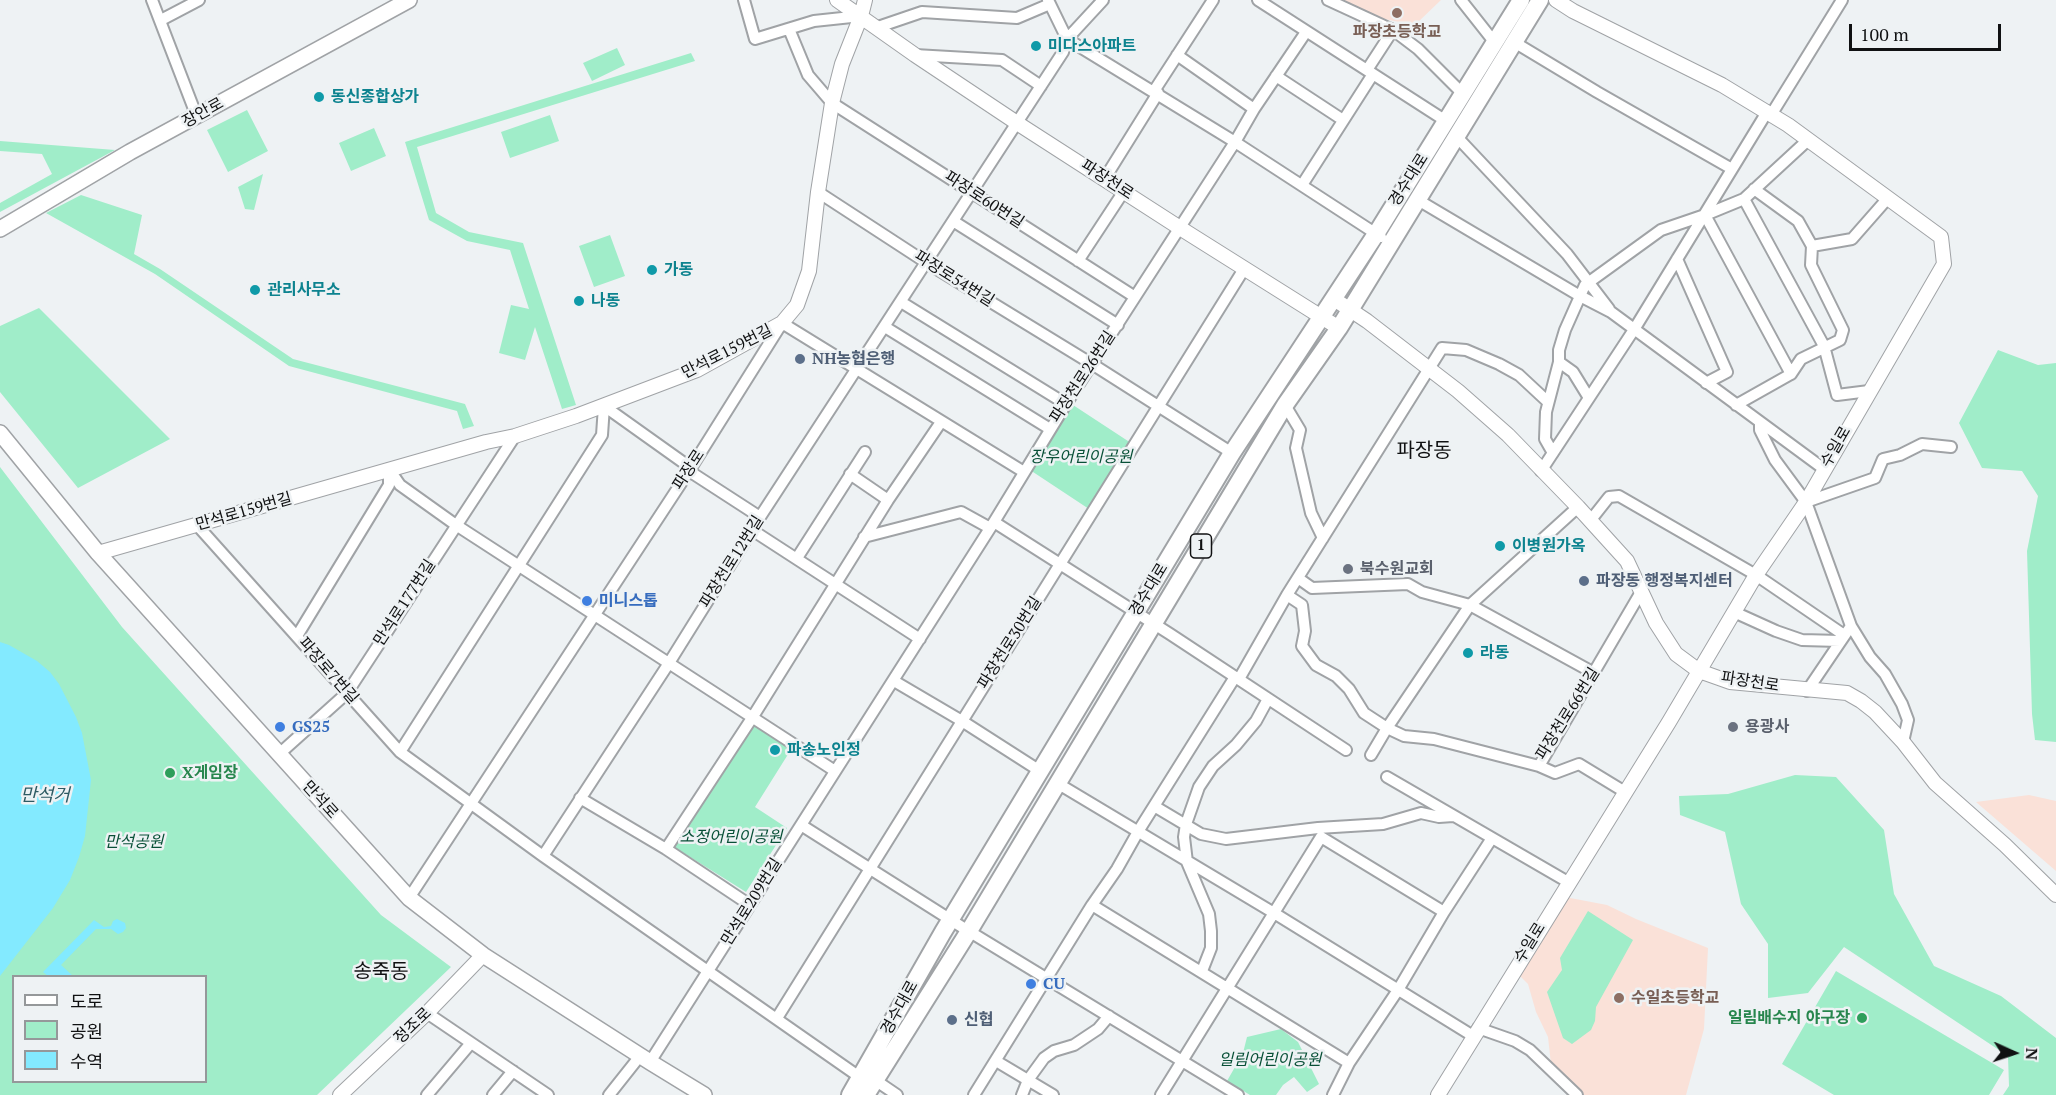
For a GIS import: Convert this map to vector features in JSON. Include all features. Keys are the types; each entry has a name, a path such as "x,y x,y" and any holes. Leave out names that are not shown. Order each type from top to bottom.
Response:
{"main road":[{"name":"장안로","path":"0,229 130,152 409,0"},
{"name":"경수대로","path":"960,926 1040,771 1232,453 1376,234 1521,0"},
{"name":"경수대로","path":"860,1088 960,926 1057,783 1285,405 1339,328 1540,0"},
{"name":"만석로","path":"0,433 98,553 409,898 483,955 704,1095"}],"street":[{"path":"152,0 196,117"},
{"path":"161,20 199,0"},
{"path":"744,0 755,39 814,21 861,16"},
{"name":"파장천로","path":"837,0 1017,123 1339,328"},
{"name":"파장로","path":"409,898 595,616 782,323 797,304 809,272 818,192 832,103 842,64 865,0"},
{"path":"918,0 922,12"},
{"name":"파장천로12번길","path":"543,856 669,663 760,517 1063,52 1067,39 1103,0"},
{"path":"1105,178 1177,55 1213,0"},
{"path":"1258,0 1446,121"},
{"path":"1328,0 1393,30 1418,50 1463,94"},
{"path":"1461,0 1495,43"},
{"name":"수일로","path":"1438,1095 1756,575 1806,502 1944,264 1941,237 1769,113 1722,85 1573,11 1556,0"},
{"path":"1541,471 1635,328 1732,169 1842,0"},
{"path":"878,27 922,12 1017,18 1049,2 1067,39 1156,92 1391,244"},
{"name":"파장로60번길","path":"789,29 808,75 832,103 1135,297"},
{"path":"1302,185 1343,120 1393,30"},
{"name":"파장천로26번길","path":"894,681 1050,429 1254,109 1306,32"},
{"path":"1514,42 1596,92 1732,169"},
{"path":"915,55 1002,60 1041,86"},
{"path":"1177,55 1254,109"},
{"path":"1276,76 1343,120"},
{"path":"1456,136 1540,224 1590,282 1611,312"},
{"path":"1553,453 1545,439 1546,411 1565,330 1585,285 1661,230 1744,199 1808,140"},
{"path":"1736,405 1791,374 1801,359 1840,340 1843,330 1811,265 1812,246 1798,221 1754,189"},
{"path":"1078,261 1124,191"},
{"name":"파장로54번길","path":"818,192 927,263 1232,453"},
{"path":"1812,246 1852,238 1888,198"},
{"path":"1744,199 1824,346 1837,395 1869,391"},
{"path":"1418,200 1611,312 1824,469"},
{"path":"1705,215 1791,374"},
{"path":"953,221 1118,325"},
{"path":"1677,260 1727,372 1706,383"},
{"name":"파장천로30번길","path":"777,1018 1244,269"},
{"name":"파장천로","path":"1334,299 1430,369 1508,435 1578,507 1627,561 1656,623 1676,654 1699,671 1730,682 1847,693 1861,701 1875,712 1903,742 1935,783 2005,845 2056,895"},
{"path":"901,302 1066,404"},
{"path":"782,323 1024,472"},
{"name":"만석로159번길","path":"98,553 389,469 515,436 604,406 697,370 782,323"},
{"path":"885,327 1050,429"},
{"path":"974,1095 1046,977 1118,869 1139,830 1237,678 1442,348 1466,350 1519,375 1548,402"},
{"path":"1559,362 1573,372 1589,398"},
{"path":"1285,405 1300,430 1296,448 1311,513 1323,538"},
{"path":"604,406 760,517"},
{"path":"400,752 602,435 604,406"},
{"path":"666,849 752,718 864,537 941,422"},
{"path":"1760,422 1760,430 1775,460 1806,502 1845,634"},
{"name":"만석로177번길","path":"278,755 347,693 515,436"},
{"path":"1806,502 1875,478 1883,459 1922,444 1951,447"},
{"path":"797,558 865,452"},
{"path":"389,469 400,485 456,525 835,771"},
{"path":"297,636 389,485 389,469"},
{"path":"850,474 888,500"},
{"path":"1590,521 1609,497 1619,496 1756,575 1845,634 1885,674 1902,704 1908,720 1903,742"},
{"path":"1371,755 1386,728 1470,605 1578,507"},
{"path":"864,537 961,512 992,525 1060,563 1346,750"},
{"name":"파장로7번길","path":"197,525 400,752 543,856 777,1018 860,1088 897,1095"},
{"path":"752,530 920,639"},
{"path":"1298,578 1312,588 1408,584 1422,591 1470,605 1594,673"},
{"path":"1312,588 1302,604 1305,631 1302,646 1316,665 1336,676 1349,689 1364,712 1386,728"},
{"name":"파장천로66번길","path":"1386,728 1404,736 1434,739 1539,766 1641,592"},
{"path":"1287,595 1302,604"},
{"path":"1734,612 1802,640 1845,634"},
{"path":"1807,691 1845,634"},
{"path":"894,681 1040,771"},
{"name":"만석로209번길","path":"609,1095 645,1059 708,971 894,681"},
{"path":"1202,971 1211,948 1212,931 1209,914 1187,862 1184,837 1186,824 1199,788 1213,766 1236,745 1256,721 1269,699"},
{"path":"1539,766 1555,773 1579,764 1625,792"},
{"path":"1387,777 1568,882"},
{"path":"1057,783 1139,830 1187,862 1398,990 1476,1032 1515,1041 1530,1050 1577,1095"},
{"path":"580,798 666,849 750,905"},
{"path":"1154,806 1202,834 1226,839 1318,828 1383,824 1421,813 1439,817 1454,816"},
{"path":"801,825 960,926 1238,1095"},
{"path":"1161,1095 1321,837 1444,912"},
{"path":"1333,1095 1349,1063 1398,990 1444,912 1492,838"},
{"path":"1092,905 1349,1063"},
{"name":"정조로","path":"340,1095 427,1013 483,955"},
{"path":"427,1013 513,1071 542,1094"},
{"path":"1022,1095 1028,1080 1044,1058 1054,1051 1074,1045 1098,1029 1109,1016"},
{"path":"427,1095 471,1043"},
{"path":"996,1061 1053,1095"},
{"path":"493,1095 513,1071"}],"shaded area":[{"name":"파장초등학교","path":"1335,0 1441,0 1415,25 1379,18"},
{"path":"2029,795 2056,801 2056,871 1976,802"},
{"name":"수일초등학교","path":"1565,897 1607,905 1708,948 1704,1029 1686,1095 1583,1095 1551,1064 1548,1037 1536,1012 1528,984 1514,970"}],"green space":[{"path":"617,48 625,65 592,81 583,63"},
{"path":"691,53 695,61 417,147 436,213 469,232 523,243 576,405 562,409 535,327 525,360 499,353 511,305 529,309 510,250 467,241 429,220 405,142"},
{"path":"247,110 268,151 228,172 207,130"},
{"path":"550,115 559,141 510,158 501,132"},
{"path":"374,128 386,156 351,171 339,143"},
{"path":"0,141 115,150 0,212 0,203 52,174 42,154 0,151"},
{"path":"263,174 254,210 245,209 238,187"},
{"path":"81,195 142,215 134,254 160,269 293,359 465,404 474,426 463,429 457,411 289,366 155,274 46,213"},
{"path":"610,235 625,276 594,287 579,246"},
{"path":"39,308 170,439 78,488 0,392 0,326"},
{"path":"1998,350 2038,365 2056,363 2056,742 2035,740 2032,714 2027,551 2038,496 2022,471 1982,468 1959,423"},
{"name":"장우어린이공원","path":"1073,405 1131,443 1089,509 1030,470"},
{"name":"만석공원","path":"0,467 122,627 381,915 451,967 317,1095 0,1095"},
{"name":"소정어린이공원","path":"751,723 792,748 755,807 787,828 746,892 674,847"},
{"path":"1795,775 1836,777 1884,830 1894,894 1934,966 2001,996 2056,1038 2056,1095 2003,1095 2009,1086 2008,1056 1844,947 1808,993 1768,998 1768,944 1741,904 1725,832 1680,815 1679,796 1728,794"},
{"path":"1588,911 1633,940 1596,1007 1595,1021 1591,1030 1572,1044 1563,1038 1547,992 1562,970 1560,958"},
{"name":"일림배수지 야구장","path":"1836,971 2004,1070 1989,1095 1834,1095 1782,1064"},
{"name":"일림어린이공원","path":"1281,1029 1298,1042 1319,1084 1307,1092 1294,1077 1283,1085 1276,1095 1250,1095 1227,1081 1243,1053 1247,1037"}],"water":[{"name":"만석거","path":"0,642 37,661 59,684 82,733 91,780 85,836 70,880 53,908 0,976"},
{"path":"117,919 125,923 126,928 118,934 111,929 96,929 61,965 72,975 47,975 43,972 94,920 104,927 111,926"}],"place":[{"name":"파장초등학교","path":"1397,13"},
{"name":"미다스아파트","path":"1036,46"},
{"name":"동신종합상가","path":"319,97"},
{"name":"가동","path":"652,270"},
{"name":"관리사무소","path":"255,290"},
{"name":"나동","path":"579,301"},
{"name":"NH농협은행","path":"800,359"},
{"name":"이병원가옥","path":"1500,546"},
{"name":"북수원교회","path":"1348,569"},
{"name":"파장동 행정복지센터","path":"1584,581"},
{"name":"미니스톱","path":"587,601"},
{"name":"라동","path":"1468,653"},
{"name":"GS25","path":"280,727"},
{"name":"용광사","path":"1733,727"},
{"name":"파송노인정","path":"775,750"},
{"name":"X게임장","path":"170,773"},
{"name":"CU","path":"1031,984"},
{"name":"수일초등학교","path":"1619,998"},
{"name":"일림배수지 야구장","path":"1862,1018"},
{"name":"신협","path":"952,1020"}],"district":[{"name":"파장동","path":"1424,451"},
{"name":"송죽동","path":"381,972"}]}
